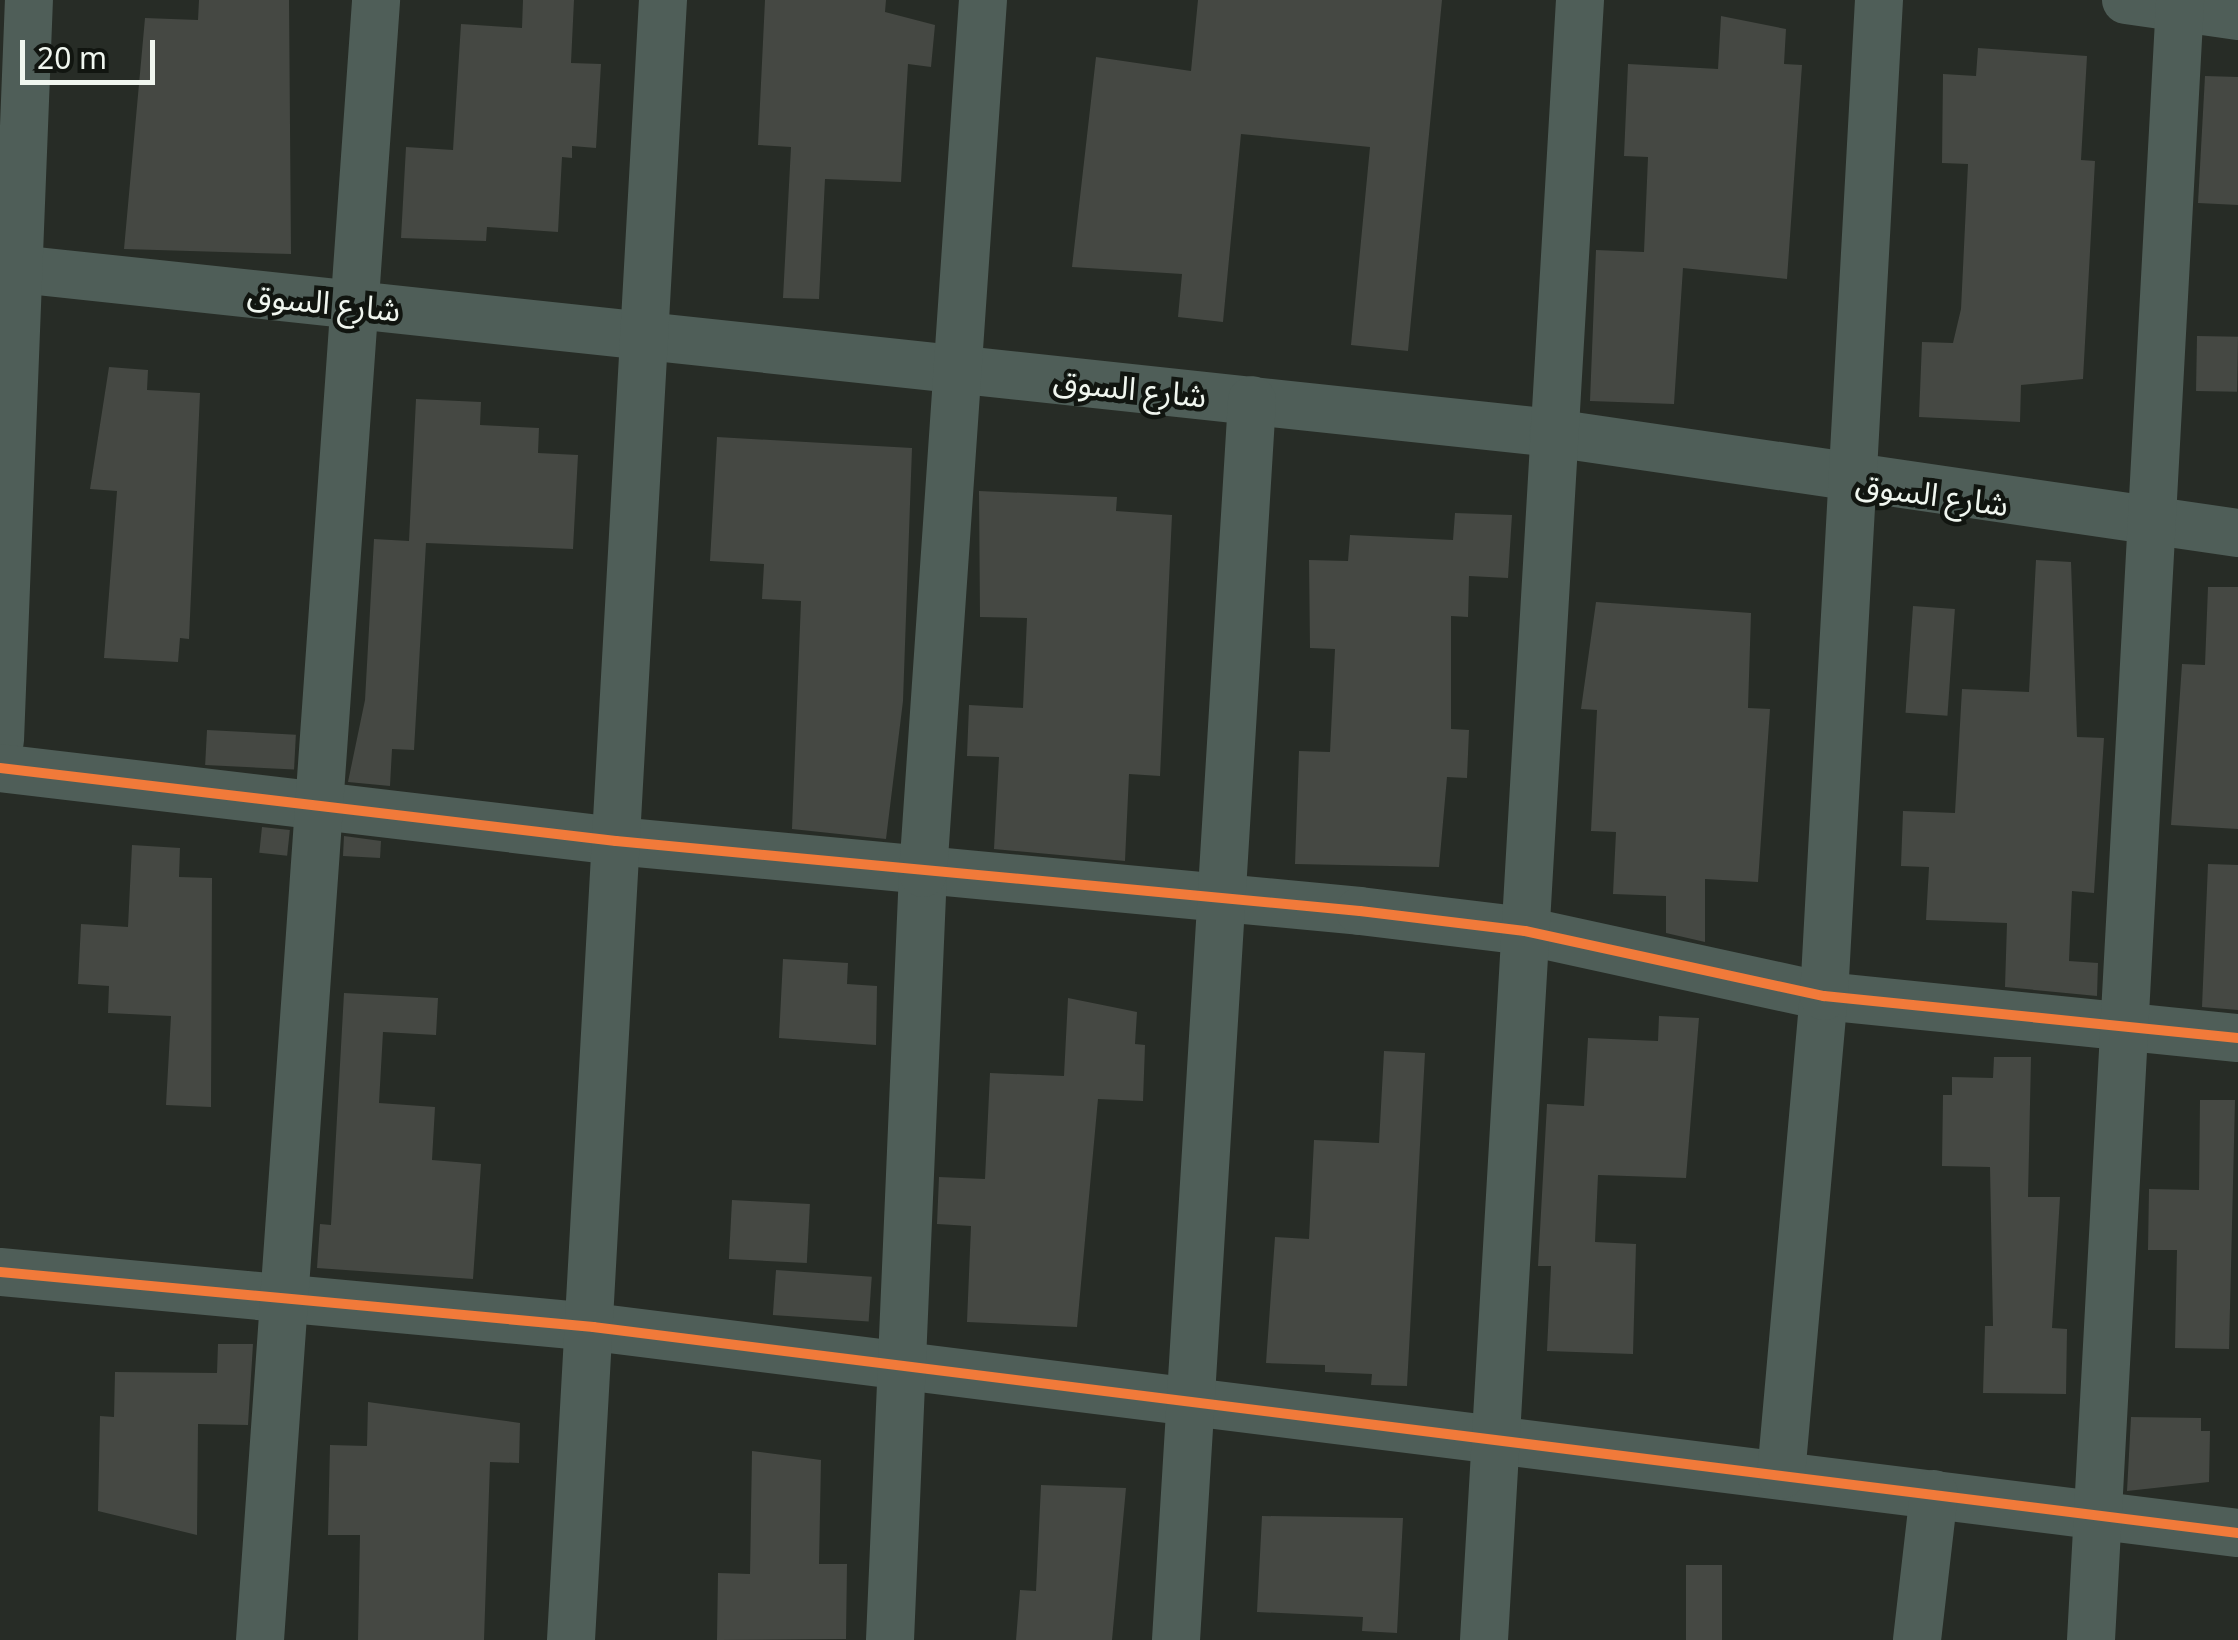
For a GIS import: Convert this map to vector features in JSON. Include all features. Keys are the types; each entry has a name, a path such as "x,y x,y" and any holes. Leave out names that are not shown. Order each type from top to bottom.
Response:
{"street":[{"path":"0,740 18,269 12,180 29,0"},
{"path":"260,1640 281,1300 357,306 376,0"},
{"path":"570,1640 592,1327 641,339 663,0"},
{"path":"890,1640 923,873 983,0"},
{"path":"1484,1640 1580,0"},
{"path":"1780,1474 1824,996 1879,0"},
{"path":"2126,0 2180,4 2238,16"},
{"path":"2091,1640 2180,4"},
{"name":"شارع السوق","path":"18,269 641,339 1553,433 1855,484 2238,534"},
{"path":"1176,1640 1252,400"},
{"path":"0,768 616,841 923,873 1224,897 1525,932 1824,996 2124,1022 2238,1038"},
{"path":"0,1272 592,1327 901,1363 1496,1446 1780,1474 2238,1532"},
{"path":"1917,1640 1934,1494"}],"building":[{"path":"199,0 289,0 291,254 124,249 145,18 198,20"},
{"path":"523,0 574,0 571,63 601,64 596,148 572,146 572,158 562,157 558,232 487,227 486,241 401,238 406,147 453,150 461,24 522,28"},
{"path":"765,0 886,0 885,12 935,25 931,67 908,64 901,182 825,179 819,299 783,298 791,147 758,145"},
{"path":"1198,0 1442,0 1408,351 1351,345 1370,147 1241,134 1223,322 1178,317 1182,274 1072,267 1096,57 1191,71"},
{"path":"1721,16 1786,29 1784,64 1802,65 1787,279 1683,268 1674,404 1590,401 1596,250 1644,252 1648,157 1624,156 1628,64 1718,69"},
{"path":"1978,48 2087,56 2081,160 2095,161 2083,379 2021,385 2020,422 1919,417 1922,342 1953,343 1961,309 1968,164 1942,163 1943,74 1976,76"},
{"path":"2205,76 2238,77 2238,205 2198,203"},
{"path":"2197,336 2238,337 2237,392 2196,391"},
{"path":"109,367 148,370 147,390 200,393 189,639 180,638 178,662 104,658 117,491 90,489"},
{"path":"416,399 481,402 480,425 539,428 538,453 578,455 573,549 426,543 414,750 392,749 390,786 348,782 365,700 374,539 409,541"},
{"path":"717,437 912,448 903,701 886,839 792,829 801,601 762,599 764,564 710,561"},
{"path":"979,491 1117,497 1116,511 1172,515 1160,776 1129,774 1125,861 994,849 999,757 967,756 969,705 1023,708 1027,618 980,617"},
{"path":"1455,513 1512,515 1508,578 1469,576 1468,617 1451,616 1451,729 1469,730 1467,778 1447,777 1439,867 1295,864 1299,751 1330,752 1335,649 1310,648 1309,560 1348,561 1350,535 1453,540"},
{"path":"2036,560 2071,562 2077,737 2104,738 2094,893 2072,891 2069,961 2098,963 2097,996 2005,987 2007,923 1926,920 1929,867 1901,866 1903,811 1955,813 1962,689 2029,692"},
{"path":"2208,587 2238,587 2238,829 2171,825 2182,664 2205,665"},
{"path":"1596,602 1751,613 1748,708 1770,709 1758,882 1705,879 1705,942 1666,933 1666,896 1613,894 1616,832 1591,831 1597,710 1581,709"},
{"path":"1913,606 1955,609 1947,716 1906,713"},
{"path":"207,730 296,735 294,770 205,765"},
{"path":"262,827 290,830 287,856 259,853"},
{"path":"344,836 381,841 380,858 343,856"},
{"path":"132,845 180,848 179,877 212,878 211,1107 166,1105 171,1016 108,1013 109,986 78,984 81,924 128,927"},
{"path":"2208,864 2238,865 2238,1010 2202,1007"},
{"path":"783,959 848,963 847,984 877,986 876,1045 779,1038"},
{"path":"344,993 438,998 436,1035 383,1032 379,1103 435,1107 432,1160 481,1164 473,1279 317,1268 320,1224 331,1225"},
{"path":"1068,998 1137,1012 1135,1044 1145,1045 1143,1101 1098,1099 1077,1327 967,1322 971,1226 937,1224 939,1177 985,1179 990,1073 1064,1076"},
{"path":"1659,1016 1699,1018 1686,1178 1598,1175 1595,1242 1636,1244 1633,1354 1547,1351 1551,1266 1538,1266 1547,1104 1584,1106 1588,1038 1658,1041"},
{"path":"1384,1051 1425,1053 1407,1386 1371,1385 1372,1374 1325,1372 1325,1365 1266,1363 1275,1237 1309,1239 1314,1140 1379,1143"},
{"path":"1994,1057 2031,1057 2028,1197 2060,1197 2052,1328 2067,1329 2066,1394 1983,1393 1985,1326 1993,1326 1990,1167 1942,1166 1943,1095 1952,1095 1952,1077 1993,1078"},
{"path":"2200,1100 2235,1100 2229,1349 2175,1348 2177,1250 2148,1250 2149,1189 2199,1190"},
{"path":"732,1200 810,1204 807,1263 729,1259"},
{"path":"776,1270 872,1277 869,1322 773,1315"},
{"path":"218,1344 253,1344 248,1425 198,1424 197,1535 98,1511 100,1416 114,1417 115,1372 217,1373"},
{"path":"368,1402 520,1423 519,1463 490,1462 484,1640 358,1640 360,1535 328,1535 330,1445 367,1446"},
{"path":"2131,1417 2201,1418 2201,1431 2210,1431 2209,1482 2127,1491"},
{"path":"752,1451 821,1460 819,1564 847,1564 846,1639 717,1640 718,1573 750,1574"},
{"path":"1041,1485 1126,1488 1112,1640 1016,1640 1020,1590 1036,1591"},
{"path":"1262,1516 1403,1518 1397,1633 1362,1631 1363,1617 1257,1612"},
{"path":"1686,1565 1722,1565 1722,1640 1686,1640"}],"cycle path":[{"path":"0,768 616,841 1360,911 1525,931 1824,996 2238,1038"},
{"path":"0,1272 593,1327 2238,1533"}]}
